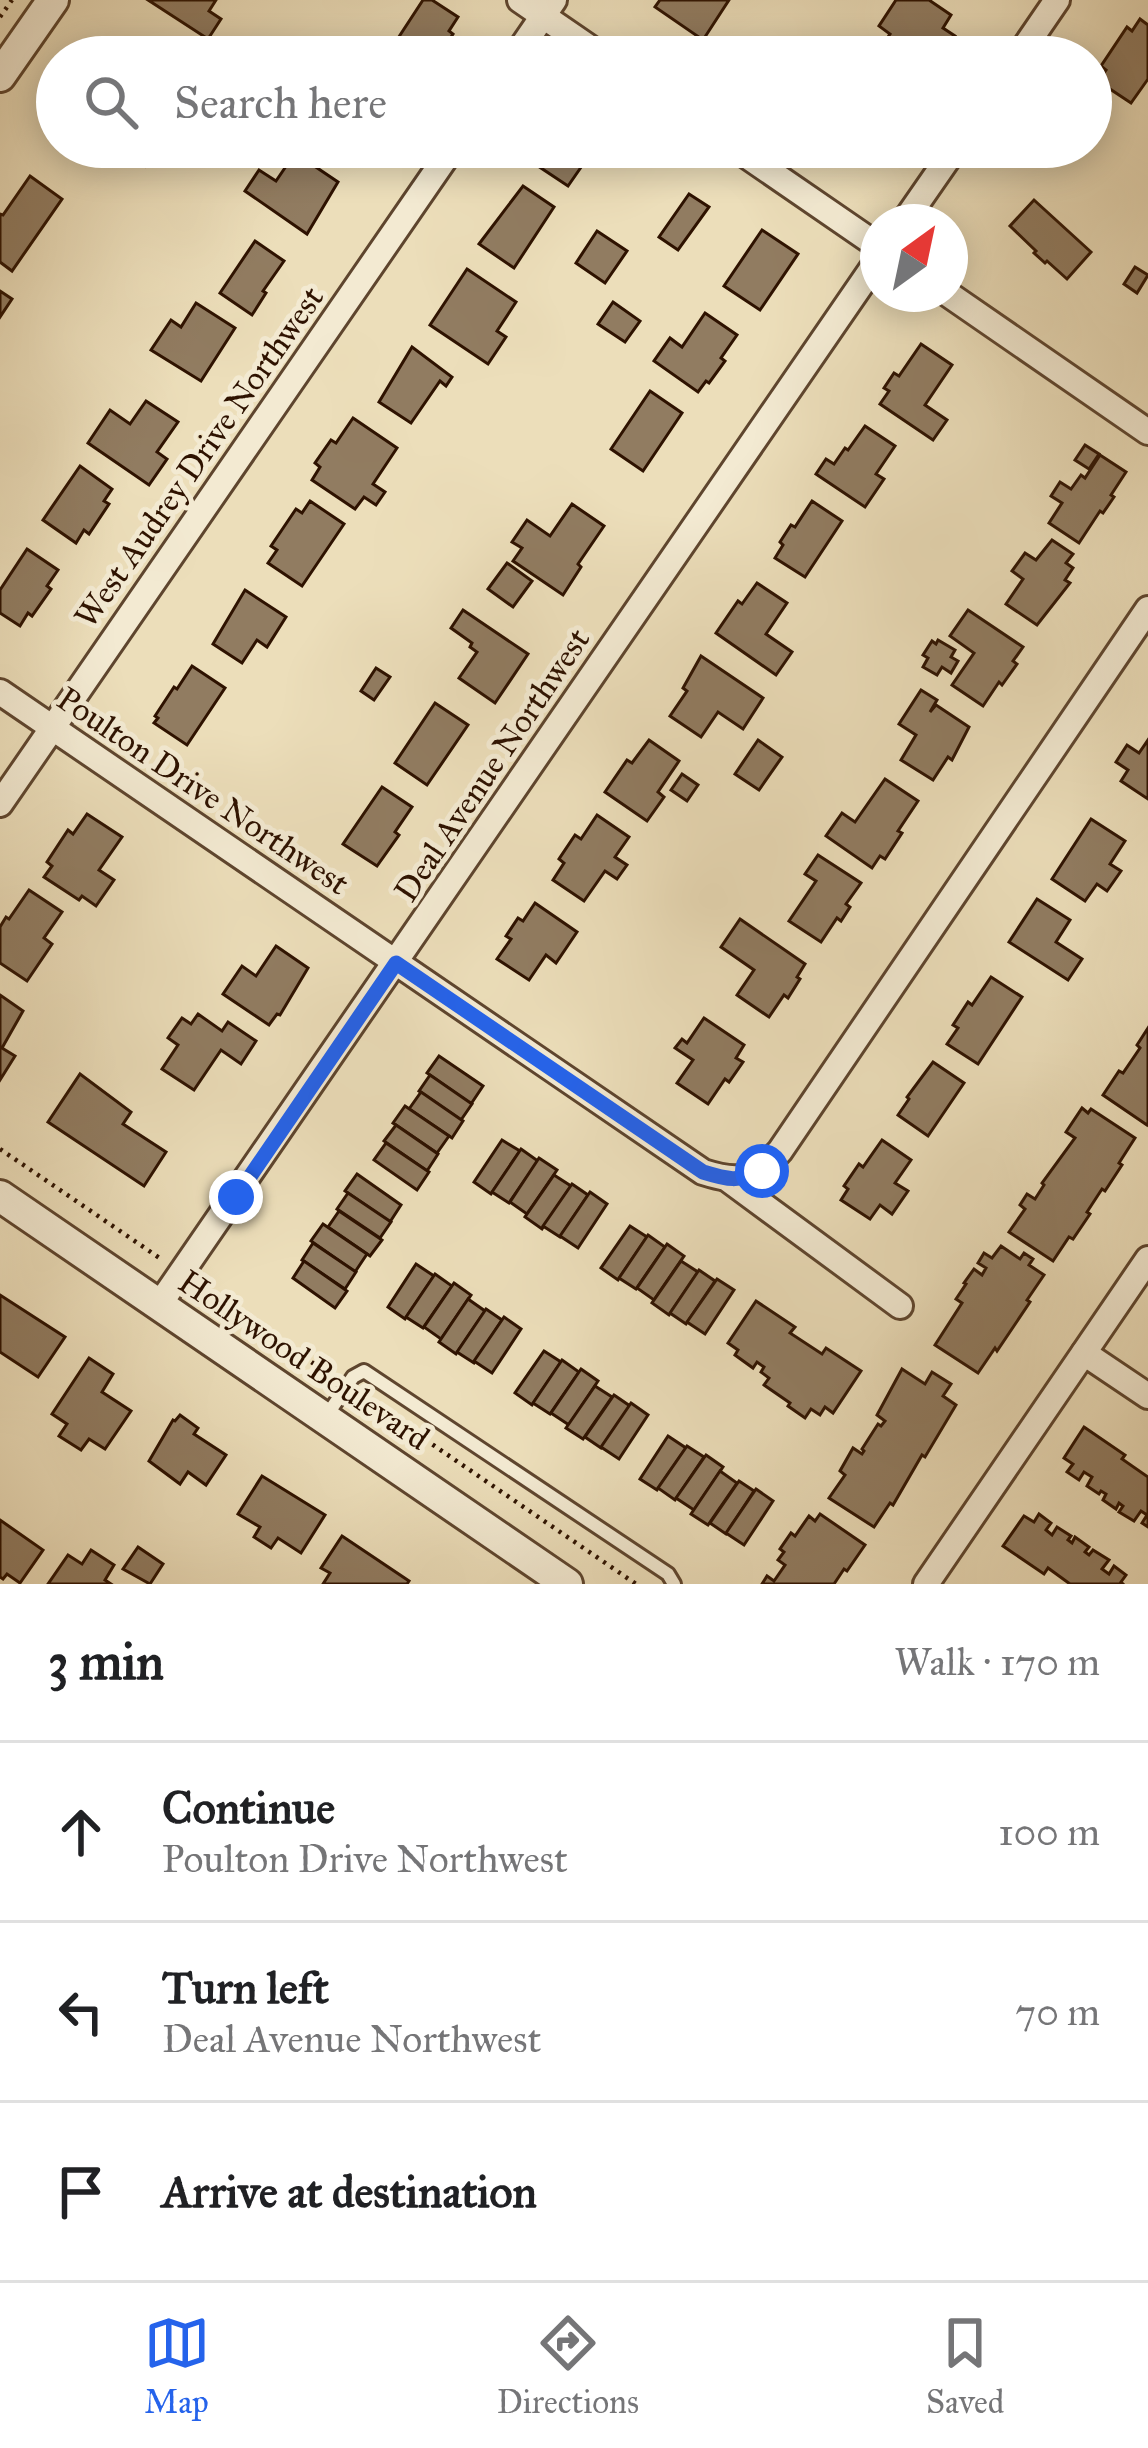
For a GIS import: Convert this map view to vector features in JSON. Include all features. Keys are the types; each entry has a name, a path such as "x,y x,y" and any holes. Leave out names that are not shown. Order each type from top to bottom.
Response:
{"street":[{"path":"0,76 52,0"},
{"path":"520,0 548,8 579,36"},
{"path":"1033,36 1058,0"},
{"path":"529,36 548,8"},
{"name":"West Audrey Drive Northwest","path":"0,804 439,168"},
{"path":"765,168 860,234"},
{"path":"916,204 941,168"},
{"name":"Deal Avenue Northwest","path":"159,1305 860,286"},
{"path":"968,308 1148,432"},
{"path":"729,1180 762,1171 779,1151 1148,609"},
{"name":"Poulton Drive Northwest","path":"0,692 703,1172 729,1180 900,1306"},
{"name":"Hollywood Boulevard","path":"0,1196 567,1584"},
{"path":"929,1583 1148,1258"},
{"path":"1084,1353 1148,1396"}],"lane":[{"path":"325,1418 346,1386 364,1370 668,1574 674,1584"}],"path":[{"path":"0,17 12,0"},
{"path":"0,1149 346,1386"},
{"path":"385,1412 636,1584"}],"building":[{"path":"148,0 216,0 209,11 221,19 210,36"},
{"path":"423,0 432,0 458,17 449,31 452,36 399,36"},
{"path":"660,0 729,0 706,36 697,36 655,7"},
{"path":"896,0 929,0 951,15 943,28 955,36 889,36 879,26"},
{"path":"1140,19 1148,25 1148,79 1131,103 1112,90 1112,50 1127,27 1132,31"},
{"path":"285,168 317,168 338,182 307,234 245,191 259,170 276,181"},
{"path":"541,168 580,168 568,186"},
{"path":"30,176 62,199 12,271 0,262 0,214"},
{"path":"523,186 554,207 514,268 479,244"},
{"path":"689,194 709,207 678,250 659,237"},
{"path":"1034,200 1091,252 1067,279 1010,226"},
{"path":"762,230 798,254 760,310 724,286"},
{"path":"597,231 627,251 605,283 576,263"},
{"path":"255,241 284,261 252,315 220,293"},
{"path":"1135,267 1148,275 1137,293 1124,284"},
{"path":"467,269 516,302 497,331 506,337 488,364 430,325"},
{"path":"0,291 12,299 0,317"},
{"path":"613,302 640,321 625,342 598,324"},
{"path":"196,303 235,328 201,381 151,350 171,320 181,327"},
{"path":"705,313 737,335 721,358 725,361 698,392 654,361 670,338 682,347"},
{"path":"921,344 952,365 925,405 947,420 933,440 880,404 894,373 899,376"},
{"path":"412,347 452,377 446,386 440,381 411,423 379,402"},
{"path":"650,391 682,413 643,471 611,449"},
{"path":"146,401 178,422 157,452 167,459 149,485 88,443 110,410 130,424"},
{"path":"353,418 397,448 373,484 385,492 376,505 364,497 355,509 312,480 320,467 315,463"},
{"path":"865,426 895,446 876,474 884,479 865,507 816,474 826,459 834,464"},
{"path":"1085,445 1099,454 1089,469 1075,460"},
{"path":"1100,455 1126,472 1114,497 1079,543 1049,523 1062,503 1051,496 1060,482 1071,489 1081,475 1085,478"},
{"path":"80,466 112,489 104,501 109,504 89,534 84,530 76,543 43,520"},
{"path":"310,501 344,524 302,586 268,563 277,550 271,546 296,509 302,513"},
{"path":"812,501 842,521 805,577 775,558 791,525 795,527"},
{"path":"572,504 604,526 563,595 513,561 522,548 512,542 527,520 550,536"},
{"path":"1052,540 1073,554 1066,563 1073,568 1065,580 1070,583 1037,625 1006,604 1023,579 1012,571 1025,553 1036,560"},
{"path":"27,549 58,570 47,586 51,589 20,626 0,613 0,590"},
{"path":"507,563 532,581 513,607 488,589"},
{"path":"757,583 787,603 766,634 792,652 776,675 716,633"},
{"path":"245,590 286,617 267,647 257,640 242,663 213,644"},
{"path":"463,610 528,654 495,703 459,678 477,652 451,628"},
{"path":"968,610 1023,647 1013,661 1017,664 983,706 952,685 974,653 950,636"},
{"path":"938,640 955,650 951,657 958,661 951,673 942,667 937,675 923,667 928,658 923,655"},
{"path":"701,656 763,698 743,729 718,712 701,737 670,716 687,691 683,688"},
{"path":"192,666 225,688 187,745 154,723"},
{"path":"376,668 390,677 374,700 361,691"},
{"path":"921,690 937,700 930,712 936,705 969,727 952,760 948,757 933,780 901,760 916,735 899,724"},
{"path":"435,703 468,725 427,785 395,763"},
{"path":"649,740 679,761 658,792 664,797 647,821 605,792 627,760 632,763"},
{"path":"758,740 782,757 759,790 735,774"},
{"path":"1148,740 1148,799 1121,781 1128,770 1116,762 1127,745 1139,753"},
{"path":"682,774 698,785 687,801 671,790"},
{"path":"885,779 918,801 885,859 880,856 872,868 826,836 842,813 855,822"},
{"path":"382,787 412,807 377,866 343,844"},
{"path":"87,814 122,837 99,870 114,880 96,906 44,877 52,866 47,862 68,830 73,834"},
{"path":"597,815 629,837 615,857 627,865 617,879 605,871 584,901 553,880 564,863 559,859 575,835 581,839"},
{"path":"1091,819 1125,841 1110,864 1121,871 1107,891 1097,884 1085,901 1052,879"},
{"path":"818,855 861,883 841,921 837,918 821,942 789,921 816,881 805,874"},
{"path":"29,890 62,912 44,938 52,944 27,981 0,963 0,927"},
{"path":"1037,899 1070,920 1056,942 1082,959 1068,980 1009,942"},
{"path":"535,903 577,932 556,963 546,955 529,980 497,959 518,918 523,921"},
{"path":"740,919 805,964 788,998 784,995 769,1017 737,995 754,970 721,947"},
{"path":"276,946 308,968 269,1025 223,994 242,966 256,976"},
{"path":"991,977 1022,997 978,1064 947,1044 968,1002 972,1005"},
{"path":"0,995 23,1011 2,1048 15,1056 0,1080"},
{"path":"198,1014 222,1031 228,1022 256,1041 241,1064 221,1050 194,1090 162,1069 178,1045 168,1038 182,1018 191,1024"},
{"path":"704,1018 744,1045 736,1058 743,1062 708,1104 677,1083 693,1060 675,1048 682,1039 687,1043"},
{"path":"1148,1028 1147,1125 1103,1095 1140,1048 1137,1045"},
{"path":"439,1056 483,1086 471,1104 427,1073"},
{"path":"933,1062 964,1083 928,1136 898,1115"},
{"path":"80,1074 131,1112 123,1124 166,1152 144,1186 48,1122"},
{"path":"430,1075 472,1104 461,1120 419,1091"},
{"path":"421,1092 463,1121 452,1138 409,1109"},
{"path":"405,1106 449,1136 437,1153 393,1123"},
{"path":"1082,1108 1135,1138 1122,1165 1087,1212 1090,1214 1053,1261 1009,1232 1025,1209 1020,1205 1027,1194 1035,1199 1075,1138 1066,1132"},
{"path":"396,1125 438,1154 427,1171 384,1141"},
{"path":"502,1140 520,1151 491,1194 474,1182"},
{"path":"882,1140 911,1160 895,1183 908,1191 892,1214 880,1205 870,1219 841,1200 859,1164 863,1167"},
{"path":"386,1143 429,1172 417,1190 374,1160"},
{"path":"521,1149 538,1161 509,1203 492,1192"},
{"path":"539,1158 557,1170 527,1214 510,1202"},
{"path":"357,1174 401,1205 390,1222 345,1191"},
{"path":"554,1175 571,1186 542,1229 525,1217"},
{"path":"572,1184 588,1195 560,1237 543,1226"},
{"path":"590,1192 607,1204 578,1248 560,1236"},
{"path":"348,1193 391,1222 380,1238 337,1209"},
{"path":"339,1211 382,1240 370,1256 328,1227"},
{"path":"323,1224 367,1254 355,1272 311,1241"},
{"path":"630,1226 647,1237 618,1280 601,1268"},
{"path":"648,1235 665,1247 636,1289 619,1278"},
{"path":"313,1243 356,1272 345,1289 302,1260"},
{"path":"667,1244 684,1256 654,1300 637,1288"},
{"path":"1001,1246 1020,1259 1024,1253 1033,1259 1029,1265 1044,1275 978,1373 935,1345 962,1303 956,1299 964,1283 974,1269 982,1275 986,1268 978,1263 984,1253 992,1258"},
{"path":"304,1261 347,1291 335,1308 293,1278"},
{"path":"681,1261 698,1272 669,1315 652,1303"},
{"path":"416,1264 434,1276 405,1319 388,1307"},
{"path":"699,1270 715,1281 686,1324 670,1313"},
{"path":"435,1274 452,1286 423,1328 406,1317"},
{"path":"717,1279 734,1290 705,1334 687,1322"},
{"path":"454,1283 471,1295 441,1339 424,1327"},
{"path":"0,1295 65,1337 38,1377 0,1352"},
{"path":"468,1299 485,1311 456,1354 439,1342"},
{"path":"756,1301 795,1327 790,1333 822,1354 826,1348 861,1371 833,1413 825,1407 820,1415 811,1409 805,1418 764,1385 769,1378 761,1372 764,1367 757,1362 753,1368 735,1355 738,1350 728,1343"},
{"path":"486,1309 502,1320 474,1363 457,1352"},
{"path":"504,1317 521,1329 492,1373 474,1361"},
{"path":"544,1351 561,1362 532,1405 515,1393"},
{"path":"89,1358 113,1374 102,1392 131,1411 105,1449 89,1439 81,1450 59,1436 67,1424 52,1414"},
{"path":"562,1360 579,1372 550,1414 533,1403"},
{"path":"581,1369 598,1381 569,1425 551,1413"},
{"path":"902,1369 925,1384 932,1372 951,1384 943,1396 956,1405 874,1527 829,1498 845,1475 840,1471 853,1448 862,1454 878,1424 885,1421 877,1415"},
{"path":"595,1386 612,1397 583,1439 566,1428"},
{"path":"614,1395 630,1406 601,1448 585,1437"},
{"path":"631,1403 648,1415 619,1459 601,1447"},
{"path":"180,1415 198,1428 194,1434 226,1455 206,1485 188,1472 180,1484 149,1461"},
{"path":"1084,1427 1148,1477 1148,1527 1142,1523 1147,1515 1141,1511 1134,1521 1119,1512 1123,1506 1119,1503 1116,1509 1103,1500 1106,1494 1087,1486 1092,1477 1084,1472 1079,1480 1067,1472 1073,1464 1064,1458"},
{"path":"668,1436 686,1448 657,1490 640,1479"},
{"path":"687,1446 704,1457 675,1500 658,1488"},
{"path":"706,1455 723,1467 694,1510 676,1498"},
{"path":"720,1471 737,1483 708,1525 691,1514"},
{"path":"262,1476 325,1515 301,1553 278,1538 271,1548 254,1537 260,1527 238,1514"},
{"path":"739,1481 754,1491 726,1534 710,1523"},
{"path":"756,1489 773,1501 744,1545 726,1533"},
{"path":"820,1514 865,1545 847,1571 834,1584 762,1584 767,1576 774,1581 785,1565 778,1560 784,1552 780,1549 791,1533 795,1536 809,1516 815,1521"},
{"path":"1039,1514 1051,1523 1046,1530 1052,1535 1057,1527 1071,1536 1072,1543 1075,1537 1089,1547 1085,1552 1089,1555 1093,1550 1109,1560 1102,1569 1109,1574 1114,1566 1126,1575 1123,1584 1070,1584 1048,1568 1044,1574 1003,1546 1024,1516 1034,1522"},
{"path":"0,1520 43,1550 20,1583 7,1574 0,1577"},
{"path":"342,1536 409,1581 407,1584 323,1584 330,1573 321,1568"},
{"path":"138,1547 163,1564 150,1584 123,1569"},
{"path":"91,1550 114,1565 105,1580 111,1584 48,1584 68,1555 82,1564"}],"route":[{"path":"236,1197 396,963 703,1172 729,1180 762,1171"}]}
